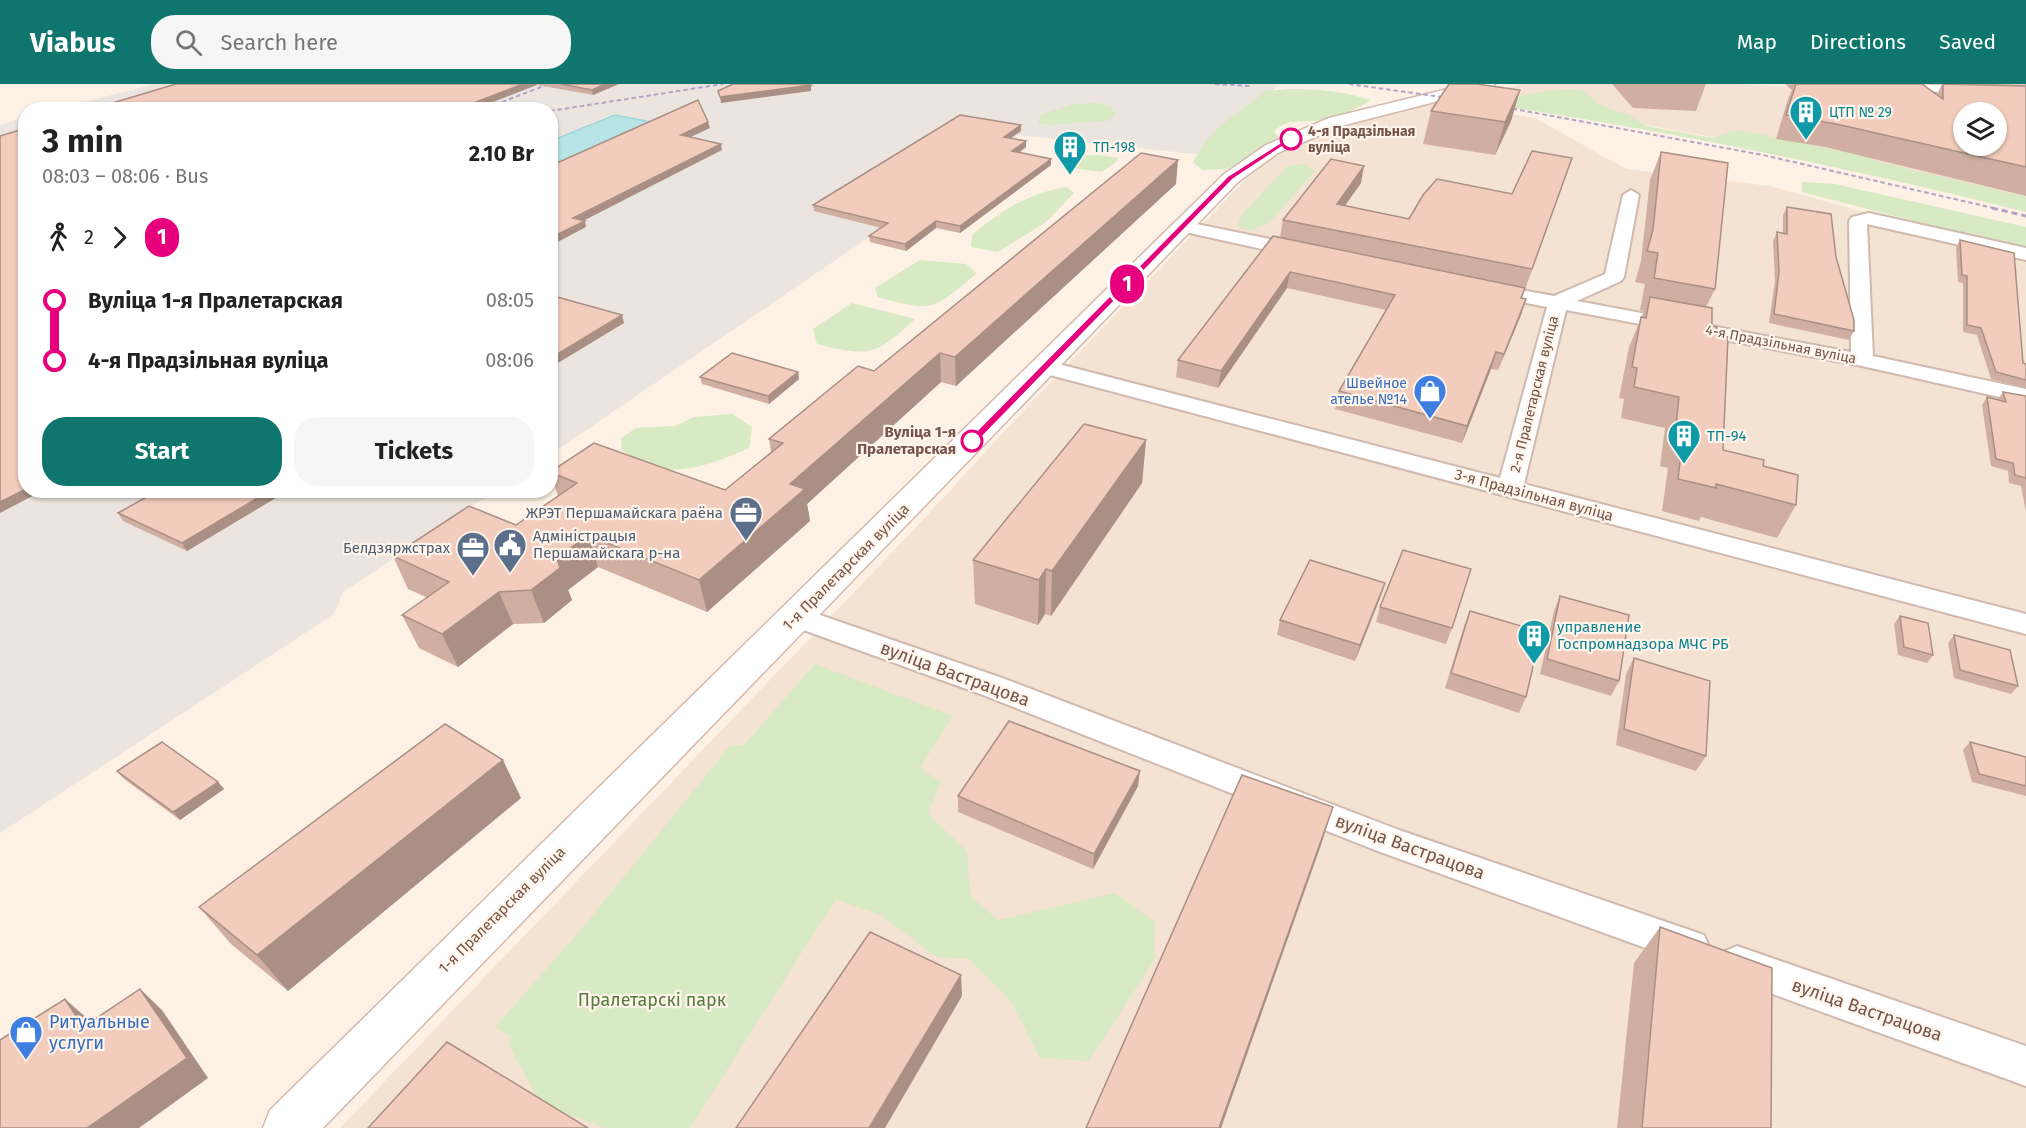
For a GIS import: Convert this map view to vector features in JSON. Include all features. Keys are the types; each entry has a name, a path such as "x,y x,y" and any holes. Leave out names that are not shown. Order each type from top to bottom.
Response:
{"main road":[{"name":"1-я Пралетарская вуліца","path":"288,1128 735,675 797,617 1231,178 1291,139 1346,118 1453,88 1487,84"},
{"path":"1878,84 2026,91"}],"street":[{"name":"2-я Пралетарская вуліца","path":"1510,489 1558,302 1614,277 1631,195"},
{"path":"1862,360 1858,221 1869,218 2026,254"},
{"path":"1182,226 1322,256"},
{"name":"4-я Прадзільная вуліца","path":"1464,285 1862,360 2026,396"},
{"name":"3-я Прадзільная вуліца","path":"1043,366 2026,624"},
{"name":"вуліца Вастрацова","path":"797,617 994,687 1387,840 2026,1066"}],"shaded area":[{"path":"155,84 1278,85 1203,155 1019,135 558,449 558,102 84,102"},
{"path":"1524,84 1733,84 2026,98 2026,200 1886,167 1472,95"},
{"path":"1438,102 1535,118 1626,169 1770,186 2026,257 2026,1128 340,1128 908,536 1040,393 1246,179 1270,159 1334,130 1384,114"},
{"path":"18,119 18,498 484,498 343,592 334,614 0,833 0,125"}],"green space":[{"path":"1289,89 1330,91 1370,100 1351,111 1334,117 1284,125 1274,131 1279,138 1227,169 1202,170 1193,162 1207,139 1226,121 1266,91"},
{"path":"1579,89 1586,92 1598,104 1631,116 1646,126 1712,138 1733,131 1744,131 1839,151 1880,152 1872,160 2026,197 2026,212 1762,152 1496,105 1492,101 1546,91"},
{"path":"1097,103 1111,106 1115,115 1108,121 1048,125 1038,123 1041,115 1073,104"},
{"path":"1099,155 1118,158 1102,172 1072,168 1074,156"},
{"path":"1304,164 1315,171 1268,224 1251,230 1237,227 1241,215 1289,165"},
{"path":"1802,182 1835,184 2026,227 2026,250 1802,192"},
{"path":"1067,187 1074,193 1046,222 998,252 971,247 972,235 1016,204 1027,198"},
{"path":"920,260 966,264 977,273 951,295 932,305 911,305 878,297 875,288"},
{"path":"852,303 915,319 890,340 871,350 849,351 817,344 813,329"},
{"path":"732,414 752,427 749,448 717,461 684,469 668,469 653,467 622,450 621,438 636,428 675,426 694,417"},
{"name":"Пралетарскі парк","path":"815,664 953,716 920,768 941,782 928,814 967,851 970,896 998,920 1115,893 1155,922 1154,960 1089,1061 1040,1058 1010,1000 969,959 937,957 882,916 836,899 690,1128 605,1128 541,1104 508,1044 512,1037 495,1027 579,932 730,746 744,745"}],"water":[{"path":"615,115 656,123 558,166 558,138"}],"building":[{"path":"176,84 523,84 476,102 116,102"},
{"path":"561,84 605,84 592,90"},
{"path":"733,84 811,85 720,97 718,91"},
{"path":"1449,84 1477,84 1520,90 1505,122 1431,111"},
{"path":"1796,84 1922,84 1943,99 1943,84 2026,86 2026,167 1977,156 2007,156 2007,102 1953,102 1953,150 1786,115"},
{"path":"698,100 708,122 681,135 721,144 573,218 585,221 558,234 558,162"},
{"path":"960,115 1021,125 1004,137 1026,141 1012,151 1051,159 960,226 936,221 905,244 869,236 888,223 813,205"},
{"path":"18,130 18,493 0,502 0,136"},
{"path":"1532,151 1572,158 1532,269 1283,220 1331,159 1364,166 1337,204 1409,219 1423,195 1437,179 1512,194"},
{"path":"1661,152 1728,163 1715,289 1654,278 1658,253 1647,251 1653,230"},
{"path":"1141,153 1178,160 955,357 940,353 790,484 805,489 699,580 588,535 557,558 560,568 531,590 499,592 442,634 402,615 449,582 393,556 469,506 516,525 577,483 558,475 558,467 594,443 725,490 783,443 769,439 858,366 874,371"},
{"path":"1787,207 1831,214 1836,257 1854,320 1854,331 1774,314 1779,272 1777,232 1787,234"},
{"path":"1273,236 1525,288 1521,298 1526,299 1504,354 1496,352 1467,426 1339,391 1395,295 1290,272 1221,371 1178,360"},
{"path":"1960,240 2014,253 2026,380 1996,372 1981,328 1967,325 1967,276 1962,275"},
{"path":"558,297 622,315 558,354"},
{"path":"1650,297 1712,308 1712,326 1717,327 1716,333 1728,337 1723,450 1764,460 1763,466 1798,475 1796,505 1716,484 1716,488 1678,479 1683,436 1675,434 1679,397 1634,387 1637,368 1632,367 1641,317 1646,318"},
{"path":"732,353 798,372 768,396 700,377"},
{"path":"2003,392 2026,396 2026,478 2015,475 2013,463 1996,459 1987,397 2006,402"},
{"path":"1084,424 1146,440 1052,571 1046,569 1039,580 973,560"},
{"path":"145,498 258,498 182,543 118,513"},
{"path":"1403,550 1471,569 1452,628 1380,607"},
{"path":"1310,560 1385,583 1360,645 1280,620"},
{"path":"1560,596 1629,615 1619,681 1547,659"},
{"path":"1470,611 1541,632 1526,697 1451,673"},
{"path":"1900,616 1928,623 1933,655 1904,647"},
{"path":"1954,635 2010,650 2018,686 1960,670"},
{"path":"1634,658 1710,681 1706,756 1624,729"},
{"path":"1009,721 1140,771 1094,854 958,796"},
{"path":"445,724 503,760 257,955 199,907"},
{"path":"162,742 218,782 173,812 117,771"},
{"path":"1970,742 2026,757 2026,786 1979,774"},
{"path":"1242,775 1333,807 1219,1128 1086,1128"},
{"path":"1660,927 1772,968 1771,1128 1642,1128"},
{"path":"870,932 961,975 869,1128 736,1128"},
{"path":"140,989 187,1058 87,1128 0,1128 0,1040 65,999 83,1027"},
{"path":"447,1042 588,1128 368,1128"}],"railway":[{"path":"502,102 549,84"},
{"path":"558,110 723,84"},
{"path":"1215,84 1251,86"},
{"path":"1349,84 1456,99"},
{"path":"1498,106 1763,155 1998,209"},
{"path":"1992,208 2026,216"}],"bus line":[{"name":"1","path":"972,441 1043,366 1118,294 1231,178 1272,149 1291,139"}],"place":[{"name":"4-я Прадзільная вуліца","path":"1291,139"},
{"name":"ЦТП № 29","path":"1806,141"},
{"name":"ТП-198","path":"1070,176"},
{"name":"Швейное ателье №14","path":"1430,420"},
{"name":"Вуліца 1-я Пралетарская","path":"972,441"},
{"name":"ТП-94","path":"1684,465"},
{"name":"ЖРЭТ Першамайскага раёна","path":"746,542"},
{"name":"Адміністрацыя Першамайскага р-на","path":"510,574"},
{"name":"Белдзяржстрах","path":"473,577"},
{"name":"управление Госпромнадзора МЧС РБ","path":"1534,665"},
{"name":"Ритуальные услуги","path":"26,1061"}]}
